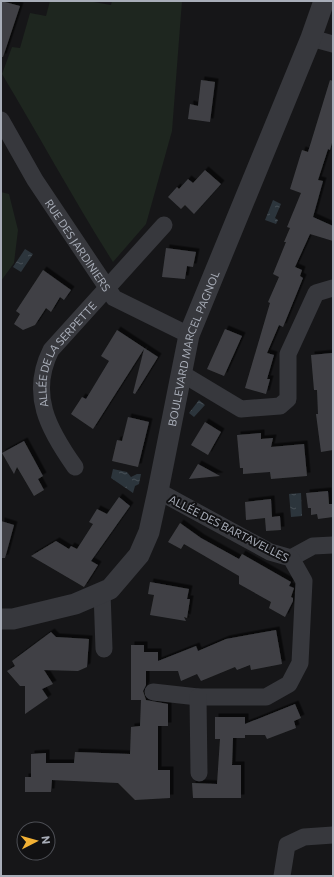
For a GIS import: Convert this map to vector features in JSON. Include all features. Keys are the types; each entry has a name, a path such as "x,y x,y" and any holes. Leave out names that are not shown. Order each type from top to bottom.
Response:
{"street":[{"name":"BOULEVARD MARCEL PAGNOL","path":"1,618 13,619 75,604 110,589 139,555 149,532 189,335 311,38 324,1"},
{"path":"311,38 333,44"},
{"name":"RUE DES JARDINIERS","path":"1,120 35,180 114,298 189,335"},
{"name":"ALLÉE DE LA SERPETTE","path":"74,467 62,450 43,407 40,388 44,365 51,350 164,225"},
{"path":"181,373 241,409 280,406 288,399 288,354 316,293 333,288"},
{"name":"ALLÉE DES BARTAVELLES","path":"153,692 198,697 266,697 290,684 300,663 304,580 291,558 270,552 158,491"},
{"path":"291,558 313,546 333,545"},
{"path":"102,592 104,650"},
{"path":"198,697 199,773"},
{"path":"282,876 287,845 304,837 333,835"}],"shaded area":[{"path":"50,1 88,1 111,5 112,1 182,1 172,131 146,224 113,262 2,74 12,47 20,48 30,13 46,16"},
{"path":"1,192 9,194 18,230 14,263 1,281"}],"water":[{"path":"273,200 281,204 275,218 278,220 276,224 265,220"},
{"path":"25,249 33,254 21,272 13,267"},
{"path":"199,400 205,405 194,417 189,413"},
{"path":"113,469 127,472 131,477 141,474 139,484 135,486 133,493 111,478"},
{"path":"301,493 302,516 291,517 289,494"}],"building":[{"path":"1,1 20,6 3,57 1,57"},
{"path":"201,80 215,82 210,122 188,119 190,104 198,106"},
{"path":"330,80 333,81 333,139 330,150 328,149 318,180 323,181 313,217 333,226 333,241 310,234 295,267 302,270 300,276 303,278 283,327 279,325 267,353 274,355 267,379 270,379 266,394 245,388 270,303 268,302 279,277 273,274 286,242 284,242 290,228 287,227 301,193 290,189 302,150 308,152"},
{"path":"205,170 221,184 194,214 185,205 181,209 168,197 177,187 179,189 188,179 193,183"},
{"path":"166,248 196,252 193,267 187,266 185,279 162,277"},
{"path":"43,270 71,290 64,300 60,297 51,312 46,308 35,325 23,330 14,324 20,314 16,311"},
{"path":"225,329 242,336 224,376 207,369"},
{"path":"117,330 158,357 135,394 133,393 144,349 93,429 71,414 82,397 86,399 109,361 101,356"},
{"path":"332,353 333,450 321,452 316,414 318,414 317,390 314,390 311,355"},
{"path":"128,417 149,422 138,467 112,461 117,440 122,441"},
{"path":"205,422 221,432 208,455 191,445"},
{"path":"261,433 261,439 273,438 271,447 304,444 307,476 271,479 270,472 243,474 243,468 240,468 237,435"},
{"path":"24,441 43,476 38,479 44,490 34,496 17,467 14,474 2,453"},
{"path":"198,464 220,476 189,479"},
{"path":"328,491 329,504 333,504 333,517 318,519 317,514 311,515 311,508 308,508 306,493"},
{"path":"119,497 130,506 91,561 98,565 84,587 31,556 56,541 69,549 71,546 77,549 93,524 89,522 97,509 107,514"},
{"path":"271,499 272,517 280,516 281,530 266,531 265,518 246,520 245,502"},
{"path":"1,521 14,525 5,558 1,558"},
{"path":"180,523 201,538 239,559 242,554 291,582 289,586 294,588 291,597 293,598 293,601 285,617 269,608 271,602 239,584 239,576 184,544 181,549 168,542"},
{"path":"150,582 189,589 187,599 190,599 187,618 184,617 186,621 150,615 154,595 148,594"},
{"path":"276,630 282,664 251,670 250,665 237,670 235,667 201,681 197,674 181,681 178,671 146,671 146,685 143,691 146,700 168,704 168,726 158,726 158,770 170,770 170,798 135,800 118,783 52,780 51,792 25,792 25,777 31,777 31,754 46,753 46,763 74,763 75,752 130,754 131,727 140,726 141,700 131,700 131,645 144,645 144,652 158,652 158,661 196,646 198,651 226,639"},
{"path":"51,632 56,637 89,639 87,667 78,671 44,670 53,684 42,689 48,698 25,714 25,686 20,686 7,671 15,666 12,661"},
{"path":"295,704 301,718 294,721 296,728 267,739 265,735 245,735 245,738 233,738 232,765 241,765 241,798 193,798 192,783 217,784 220,739 215,739 215,717 245,717 245,724"}]}
